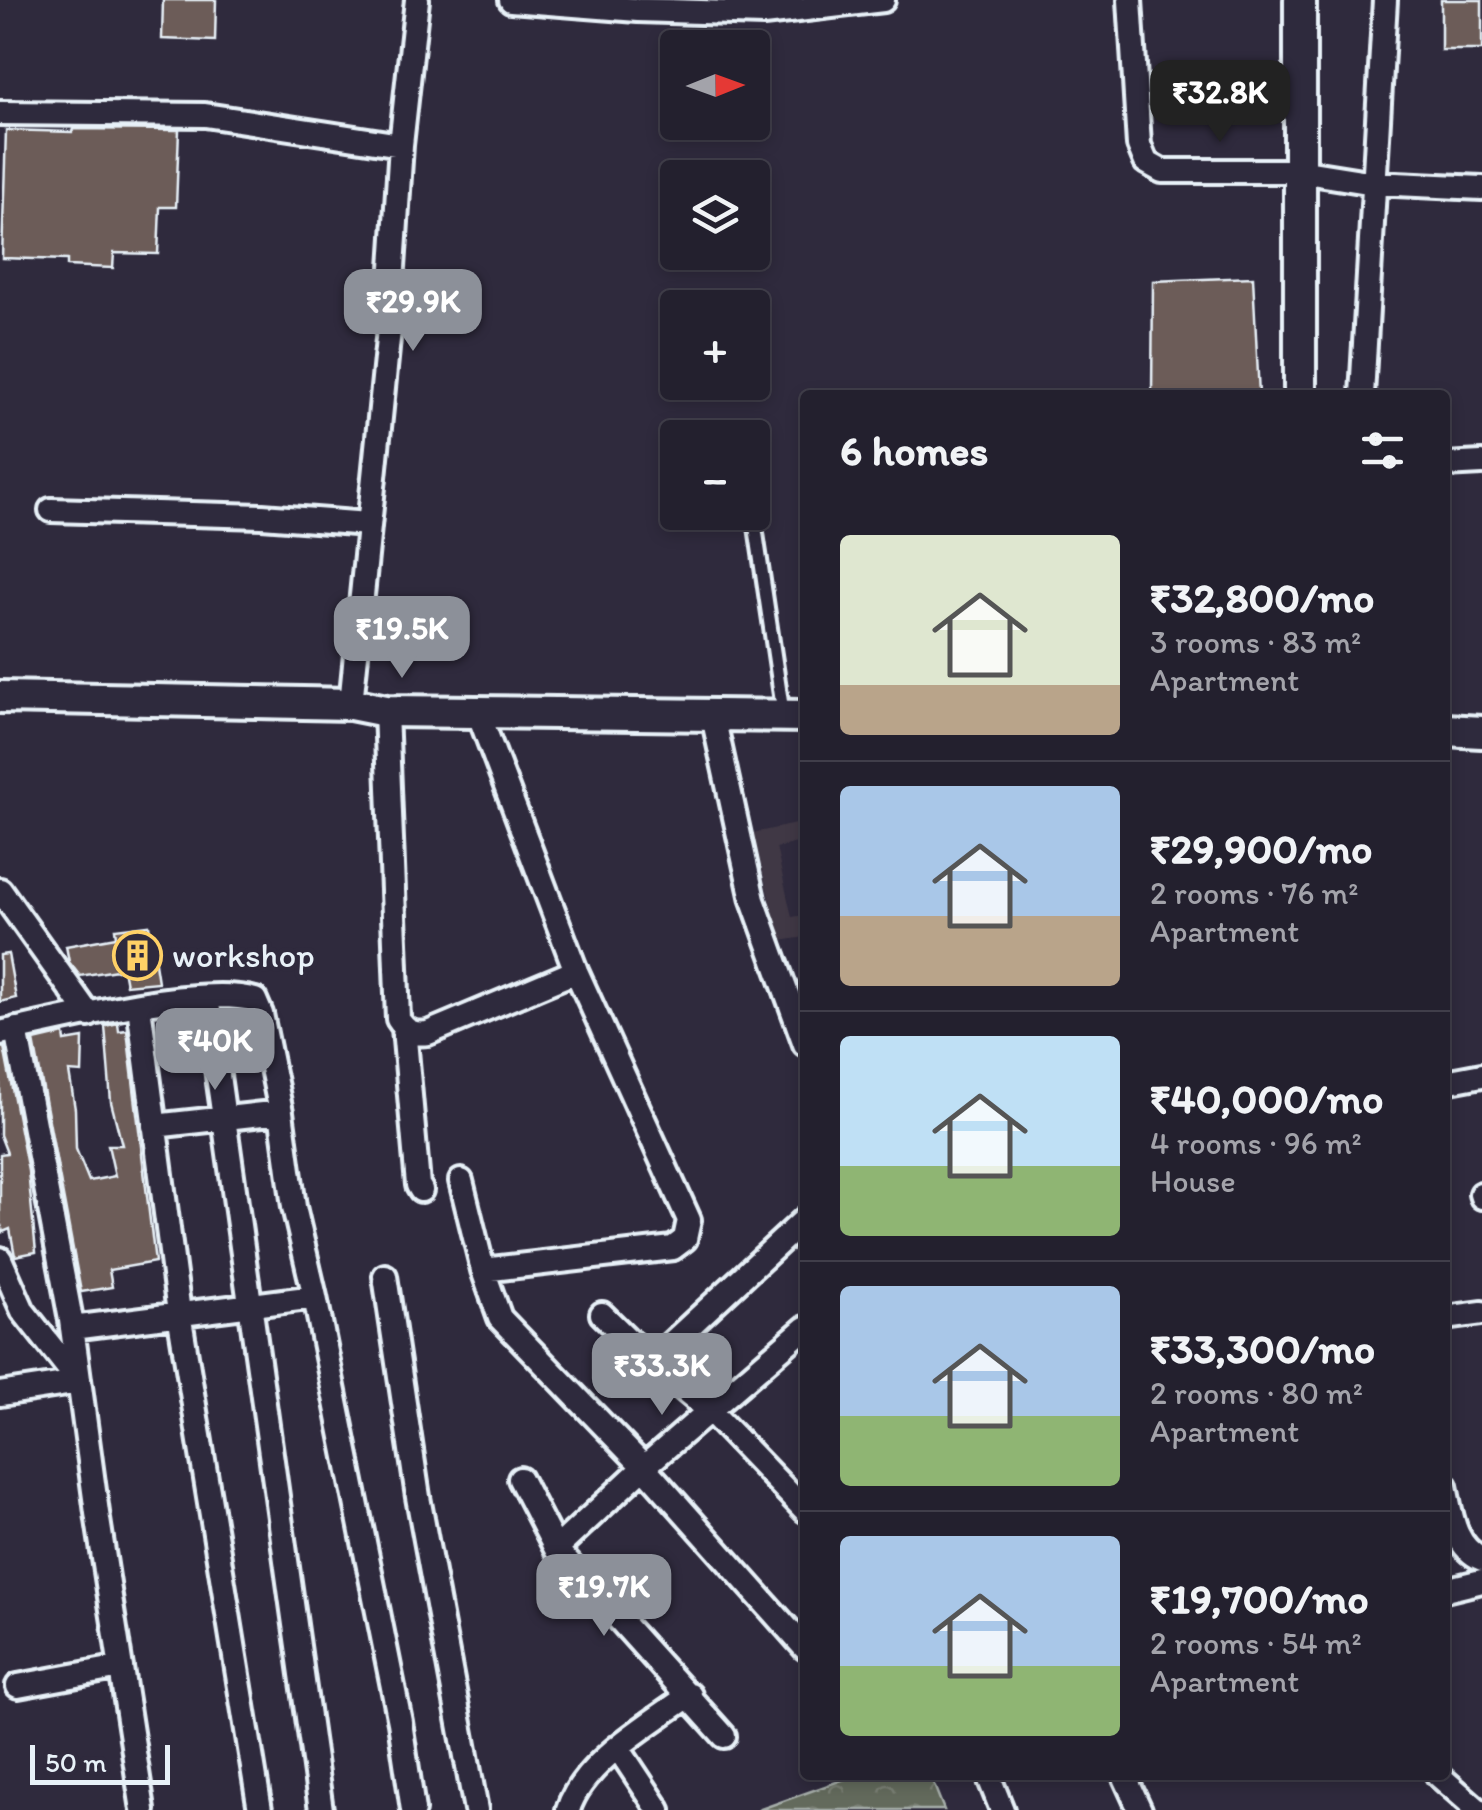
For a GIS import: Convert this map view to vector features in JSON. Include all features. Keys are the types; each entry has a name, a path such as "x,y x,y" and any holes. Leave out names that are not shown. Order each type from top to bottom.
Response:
{"main road":[{"path":"1300,0 1300,390"},
{"path":"0,697 351,704 386,711 794,716"},
{"path":"1450,730 1482,732"}],"street":[{"path":"351,704 389,330 401,145 416,0"},
{"path":"512,0 761,7 883,0"},
{"path":"1130,0 1139,146 1146,162 1162,171 1300,171 1374,183 1482,188"},
{"path":"1362,390 1385,0"},
{"path":"0,112 204,115 401,145"},
{"path":"1450,464 1482,463"},
{"path":"51,510 262,516 368,524"},
{"path":"386,711 398,1019 404,1028 421,1190"},
{"path":"478,712 576,971 689,1220 684,1238 673,1248 483,1270"},
{"path":"713,716 754,900 800,1024"},
{"path":"0,890 88,1015"},
{"path":"404,1028 416,1034 428,1032 576,971"},
{"path":"143,1810 72,1328 8,1031 138,1006 236,995 255,1000 262,1014 294,1207 400,1722 412,1810"},
{"path":"207,997 321,1810"},
{"path":"138,1006 179,1313 260,1810"},
{"path":"1450,1081 1482,1075"},
{"path":"154,1126 281,1112"},
{"path":"461,1181 483,1270 500,1318 644,1467 800,1642"},
{"path":"651,1362 800,1224"},
{"path":"0,1259 23,1312 79,1382"},
{"path":"385,1276 418,1498 476,1810"},
{"path":"72,1328 315,1297"},
{"path":"1450,1317 1482,1312"},
{"path":"602,1314 711,1412 800,1505"},
{"path":"556,1548 800,1332"},
{"path":"0,1394 79,1382"},
{"path":"520,1480 556,1548 724,1736"},
{"path":"1450,1504 1461,1544 1482,1559"},
{"path":"1450,1589 1482,1581"},
{"path":"18,1686 121,1668"},
{"path":"575,1804 618,1748 690,1694"},
{"path":"618,1748 659,1810"},
{"path":"990,1780 1002,1810"},
{"path":"1126,1780 1140,1810"},
{"path":"1444,1780 1478,1810"}],"lane":[{"path":"757,530 794,716"}],"shaded area":[{"path":"800,823 800,842 776,848 792,917 800,916 800,938 780,941 753,833"}],"green space":[{"path":"842,1780 932,1780 944,1810 758,1810"}],"building":[{"path":"163,0 216,0 215,41 162,39"},
{"path":"1441,0 1482,0 1482,50 1441,50"},
{"path":"6,130 179,130 176,207 160,207 158,254 114,253 113,268 67,266 67,260 2,258"},
{"path":"1253,277 1259,390 1152,390 1153,281"},
{"path":"149,925 158,982 126,985 123,969 80,976 69,962 66,946 116,937 115,929"},
{"path":"8,954 16,998 0,1002 0,955"},
{"path":"118,1023 119,1031 127,1030 155,1262 109,1270 112,1287 81,1292 34,1041 64,1034 65,1041 83,1038 82,1073 69,1072 76,1149 89,1181 115,1176 108,1145 122,1145 111,1102 105,1026"},
{"path":"4,1047 28,1171 36,1252 15,1256 10,1229 3,1232 0,1221 0,1154 7,1153 0,1135 0,1048"}],"place":[{"name":"workshop","path":"137,955"}]}
